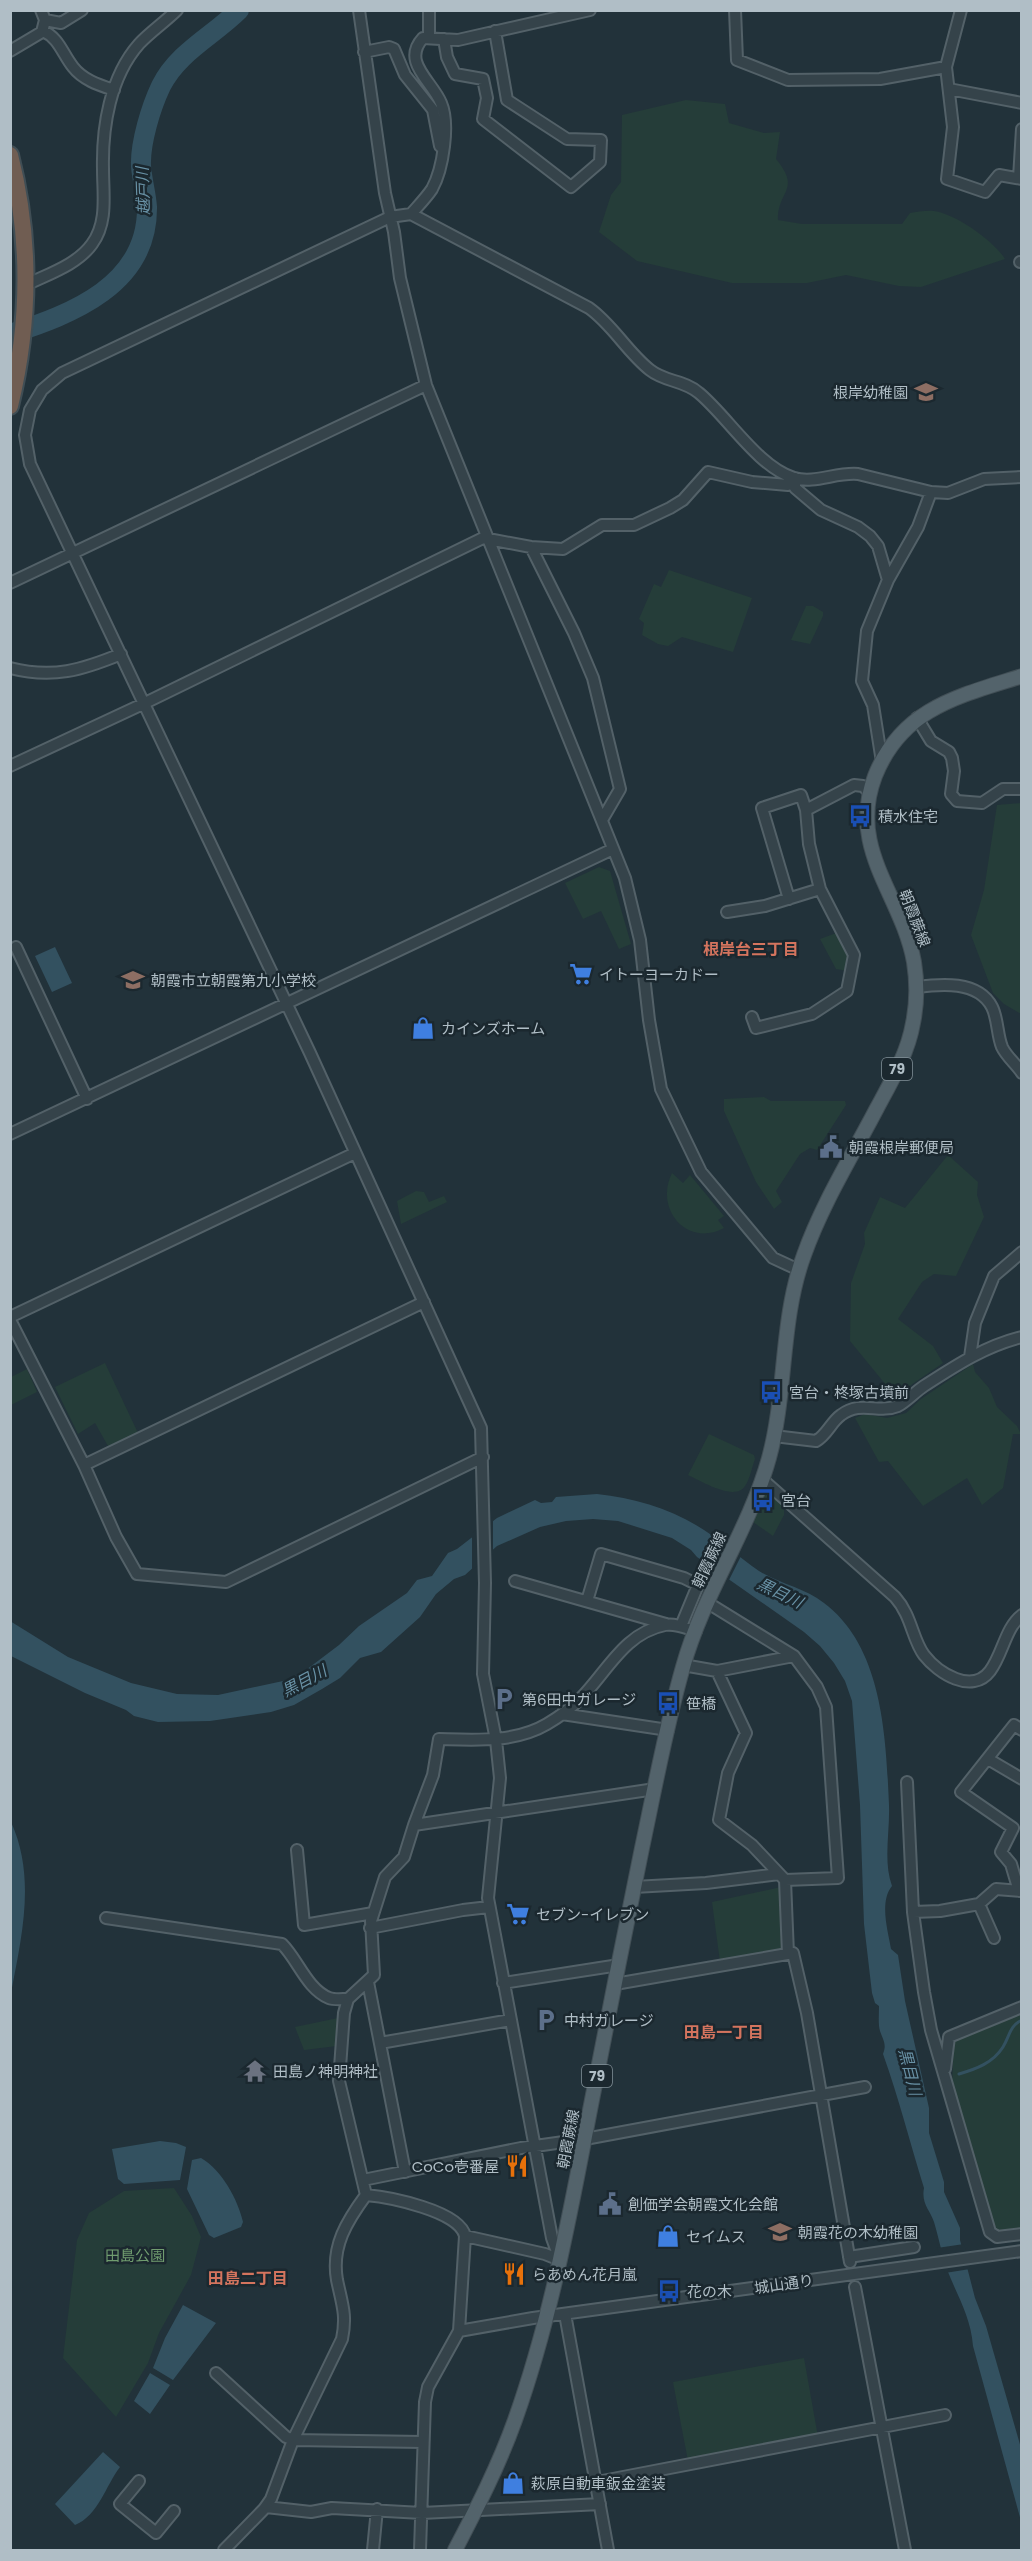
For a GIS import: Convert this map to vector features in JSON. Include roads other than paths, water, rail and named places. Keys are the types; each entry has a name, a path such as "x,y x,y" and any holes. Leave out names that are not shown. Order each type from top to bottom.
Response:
{"highway":[{"path":"10,155 23,222 26,294 22,344 10,406"}],"main road":[{"name":"朝霞蕨線","path":"454,2550 475,2512 514,2423 546,2316 585,2139 634,1887 683,1665 762,1479 774,1436 789,1321 799,1270 820,1218 899,1064 914,1022 916,987 914,962 870,847 867,813 870,793 882,762 898,738 917,718 948,701 1022,676"}],"street":[{"path":"43,20 61,23 82,10"},
{"path":"26,294 71,263 91,245 103,221 103,154 108,110 122,68 140,43 177,10"},
{"path":"358,10 400,278 426,385 625,878 640,940 649,1020 661,1089 701,1172 773,1258 799,1270"},
{"path":"429,10 429,37"},
{"path":"411,214 427,196 436,179 446,124 441,103 417,66 415,58 419,43 429,37 458,40 590,10"},
{"path":"735,10 737,60 788,81 880,80 946,67"},
{"path":"961,10 946,67 953,127 947,179 985,192 999,175 1020,178 1022,129"},
{"path":"10,51 43,20"},
{"path":"43,20 81,75 94,83 114,90"},
{"path":"444,39 447,57 455,74 483,79 487,98 483,119 571,187 600,162 601,140 567,139 507,100 495,31"},
{"path":"364,52 389,47 394,49 405,75 433,110 442,155"},
{"path":"949,89 1022,103"},
{"path":"560,2260 552,2238 489,1907 488,1889 500,1778 496,1740 483,1674 484,1492 480,1424 286,1002 74,553 38,484 26,446 26,426 30,410 48,384 62,373 390,217 411,214 589,308 608,323 648,368 662,377 678,380 692,387 712,405 732,430 781,472 795,478 812,480 848,473 858,474 931,492 948,493 984,479 1022,477"},
{"path":"10,583 426,385"},
{"path":"10,766 486,537 531,547 563,549 602,525 634,525 649,519 683,500 708,472 752,482 788,485 795,478"},
{"path":"795,478 795,488 821,510 858,527 870,536 878,546 888,580"},
{"path":"882,762 873,705 862,681 867,631 888,580 918,527 931,492"},
{"path":"531,547 574,633 593,678 620,789 602,820"},
{"path":"10,668 32,672 68,673 121,654"},
{"path":"917,718 931,741 949,752 952,758 954,771 951,794 957,801 982,803 1002,789 1022,789"},
{"path":"806,810 854,784 863,786 870,793"},
{"path":"752,1017 756,1028 812,1014 847,991 854,955 820,889 809,843 806,810 801,795 762,808 789,899"},
{"path":"10,1134 613,849"},
{"path":"727,912 765,906 820,889"},
{"path":"16,947 87,1099"},
{"path":"916,987 963,986 981,995 992,1006 1002,1048 1022,1073"},
{"path":"355,1154 10,1318 84,1465 116,1537 137,1574 226,1582 483,1457"},
{"path":"970,1357 975,1323 994,1276 1022,1252"},
{"path":"84,1465 424,1302"},
{"path":"774,1436 816,1441 841,1415 851,1409 865,1406 888,1410 901,1404 913,1393 970,1357 989,1347 1022,1337"},
{"path":"762,1479 895,1597 905,1608 923,1654 950,1677 968,1683 982,1679 993,1666 1013,1624 1022,1615"},
{"path":"587,1601 601,1554 684,1578 698,1585 681,1626"},
{"path":"515,1581 696,1631"},
{"path":"634,1887 782,1877 838,1878 826,1707 818,1687 794,1656 710,1598"},
{"path":"224,2550 266,2507 293,2440 342,2339 345,2309 337,2279 336,2264 341,2236 347,2220 366,2195 339,2081 344,2013 348,1999 374,1975 370,1928 373,1913 385,1877 404,1857 433,1775 440,1739 496,1740 535,1730 562,1714 580,1698 628,1643 644,1632 667,1624"},
{"path":"683,1665 717,1671 794,1656"},
{"path":"717,1671 746,1733 728,1773 718,1820 752,1845 782,1877 788,1954"},
{"path":"562,1714 668,1730"},
{"path":"914,1912 951,1910 979,1904 996,1889 1020,1891 1011,1864 1001,1852 1013,1828 962,1791 1014,1725 1022,1730"},
{"path":"988,1760 1022,1779"},
{"path":"907,1782 914,1912 931,2030 990,2232 998,2237 1022,2234"},
{"path":"414,1825 655,1789"},
{"path":"297,1851 304,1925 373,1913"},
{"path":"979,1904 994,1938"},
{"path":"370,1928 489,1907"},
{"path":"106,1917 282,1944 293,1955 313,1987 330,1999 348,1999"},
{"path":"615,1984 793,1953 807,2013 849,2260 914,2247"},
{"path":"503,1983 619,1965"},
{"path":"368,1982 405,2172"},
{"path":"944,2075 949,2037 1022,2007"},
{"path":"380,2043 511,2020"},
{"path":"363,2180 534,2146 585,2139 865,2087"},
{"path":"366,2195 408,2203 434,2212 458,2224 464,2230 465,2236 459,2331 428,2386 425,2402 420,2550"},
{"path":"465,2236 545,2254 560,2260"},
{"name":"城山通り","path":"459,2331 546,2316 1022,2251"},
{"path":"855,2287 905,2550"},
{"path":"565,2314 608,2550"},
{"path":"216,2373 270,2420 279,2431 293,2440 423,2442"},
{"path":"597,2482 945,2415"},
{"path":"139,2481 120,2504 156,2533 174,2511"},
{"path":"266,2507 311,2512 332,2508 422,2513 600,2504"},
{"path":"373,2550 377,2509"}],"water":[{"path":"55,947 72,983 52,992 35,956"},
{"name":"黒目川","path":"597,1494 625,1498 679,1516 711,1535 759,1571 817,1598 844,1622 859,1644 870,1669 878,1695 886,1751 889,1805 887,1857 892,1886 885,1908 888,1934 891,1949 898,1955 905,2001 929,2108 929,2133 944,2182 944,2192 960,2228 960,2240 975,2298 986,2326 1021,2448 1021,2521 973,2346 970,2326 948,2272 934,2222 925,2203 924,2188 883,2054 885,2045 879,2028 879,2006 875,2003 872,1993 864,1924 860,1805 852,1701 845,1681 834,1663 804,1632 672,1538 618,1521 593,1519 566,1521 540,1527 497,1546 465,1575 454,1579 436,1594 420,1617 381,1652 360,1658 340,1678 294,1705 271,1712 210,1721 158,1722 134,1716 126,1710 85,1693 11,1656 10,1621 68,1657 131,1683 177,1694 218,1695 283,1681 302,1673 339,1645 359,1626 407,1593 417,1580 432,1576 448,1553 457,1549 497,1518 535,1500 541,1503 552,1502 556,1497"},
{"path":"11,1822 19,1843 25,1885 22,1928 11,1993"},
{"path":"160,2141 186,2147 180,2180 124,2184 118,2179 112,2149"},
{"path":"201,2158 216,2170 228,2186 243,2222 241,2227 214,2238 209,2235 187,2189 192,2160"},
{"path":"183,2305 216,2323 173,2380 153,2368 165,2338"},
{"path":"150,2373 170,2385 150,2414 134,2401"},
{"path":"103,2452 120,2467 90,2515 75,2525 55,2504"}],"waterway":[{"name":"越戸川","path":"10,334 81,306 120,276 135,257 144,234 147,207 141,166 142,147 157,95 168,74 177,63 239,10"},
{"path":"959,2074 978,2067 999,2053 1012,2028 1022,2020"}],"place":[{"name":"根岸幼稚園","path":"926,392"},
{"name":"積水住宅","path":"860,816"},
{"name":"イトーヨーカドー","path":"581,974"},
{"name":"朝霞市立朝霞第九小学校","path":"133,980"},
{"name":"カインズホーム","path":"423,1028"},
{"name":"朝霞根岸郵便局","path":"831,1147"},
{"name":"宮台・柊塚古墳前","path":"771,1392"},
{"name":"宮台","path":"763,1500"},
{"name":"第6田中ガレージ","path":"504,1699"},
{"name":"笹橋","path":"668,1703"},
{"name":"セブン-イレブン","path":"518,1914"},
{"name":"中村ガレージ","path":"546,2020"},
{"name":"田島ノ神明神社","path":"255,2071"},
{"name":"CoCo壱番屋","path":"517,2166"},
{"name":"創価学会朝霞文化会館","path":"610,2204"},
{"name":"朝霞花の木幼稚園","path":"780,2232"},
{"name":"セイムス","path":"668,2236"},
{"name":"らあめん花月嵐","path":"514,2274"},
{"name":"花の木","path":"669,2291"},
{"name":"萩原自動車鈑金塗装","path":"513,2483"}],"district":[{"name":"根岸台三丁目","path":"751,949"},
{"name":"田島一丁目","path":"724,2032"},
{"name":"田島二丁目","path":"248,2278"}],"park label":[{"name":"田島公園","path":"135,2255"}]}
